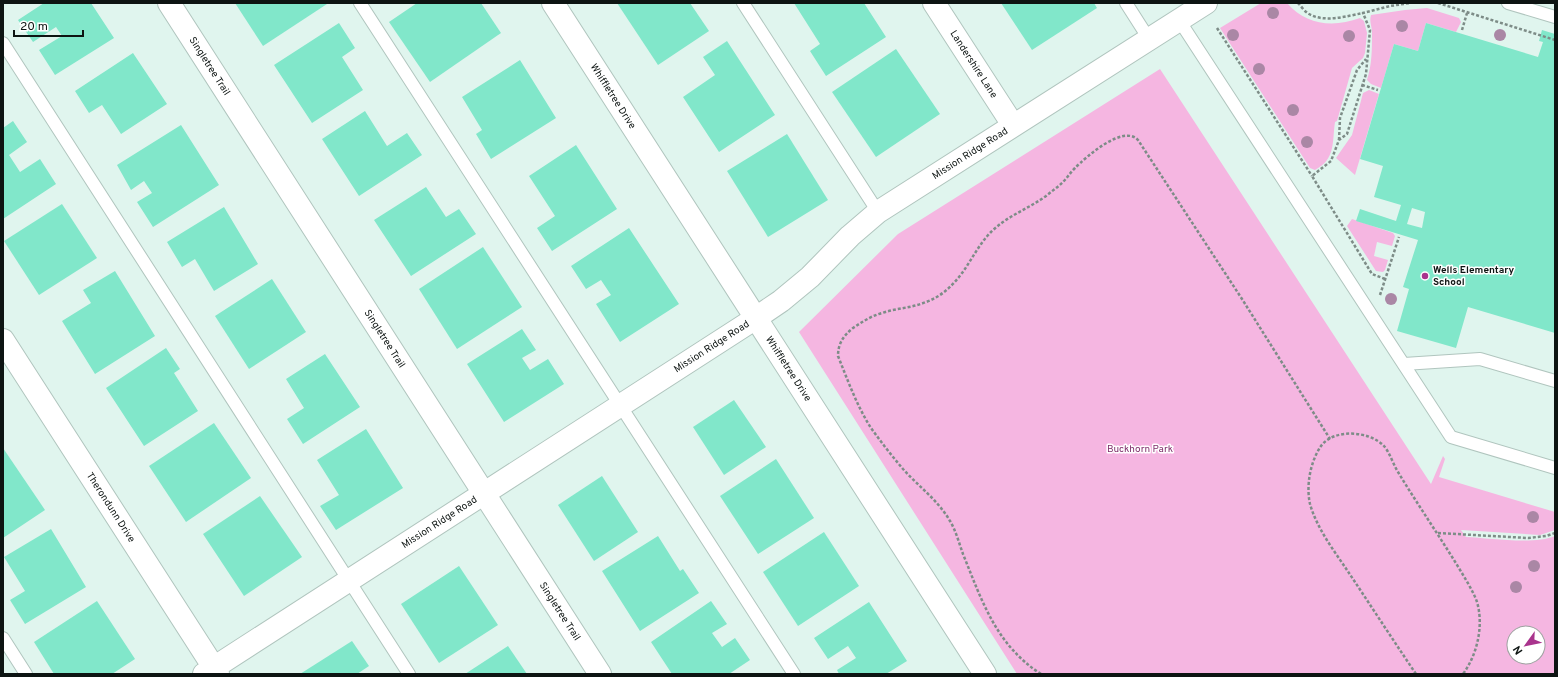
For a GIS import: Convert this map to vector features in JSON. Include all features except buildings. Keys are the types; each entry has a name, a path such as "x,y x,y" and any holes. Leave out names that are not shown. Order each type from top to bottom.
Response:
{"street":[{"name":"Singletree Trail","path":"169,3 600,674"},
{"name":"Whiffletree Drive","path":"553,3 985,674"},
{"name":"Landershire Lane","path":"934,3 1013,125"},
{"name":"Mission Ridge Road","path":"212,672 350,580 756,318 781,301 810,277 850,236 878,212 1206,3"},
{"name":"Therondunn Drive","path":"3,340 212,672"}],"lane":[{"path":"360,3 619,406 738,586 794,674"},
{"path":"743,3 878,212"},
{"path":"1126,3 1150,39"},
{"path":"1508,3 1555,17"},
{"path":"1179,20 1451,437 1555,468"},
{"path":"3,44 350,580 409,674"},
{"path":"1404,364 1480,358 1555,381"},
{"path":"3,638 26,674"}],"path":[{"path":"1298,3 1309,14 1322,18 1342,17 1410,3"},
{"path":"1438,3 1555,40"},
{"path":"1339,140 1347,134 1366,74 1370,30 1363,13"},
{"path":"1462,30 1467,13"},
{"path":"1217,28 1312,176 1372,274 1385,279"},
{"path":"1312,176 1331,161 1339,140 1340,118 1357,70 1367,59"},
{"path":"1362,85 1378,90"},
{"path":"1041,674 1022,659 1010,646 989,617 962,552 957,535 949,520 939,506 888,451 871,428 859,406 838,356 838,349 841,342 849,332 861,322 882,313 918,305 937,297 953,284 967,267 984,240 999,224 1038,202 1064,181 1097,149 1124,136 1131,136 1138,140 1242,299 1330,439"},
{"path":"1379,299 1399,237"},
{"path":"1416,674 1325,536 1310,505 1308,494 1311,469 1321,446 1330,439 1344,434 1360,434 1373,438 1384,446 1398,472 1438,533 1469,585 1477,602 1479,631 1472,660 1463,674"},
{"path":"1438,533 1528,538 1546,536 1555,533"}],"green space":[{"path":"1261,3 1287,3 1303,16 1320,22 1340,23 1360,18 1364,21 1367,33 1365,53 1363,58 1352,68 1337,121 1335,122 1330,155 1322,166 1315,170 1310,168 1220,28"},
{"path":"1427,8 1459,18 1461,22 1456,32 1426,23 1418,51 1394,44 1381,88 1371,84 1367,80 1371,57 1371,15"},
{"name":"Buckhorn Park","path":"1160,69 1431,484 1443,456 1445,459 1439,477 1555,512 1555,530 1540,535 1461,530 1466,537 1524,541 1546,539 1555,536 1554,674 1017,674 799,332 898,234"},
{"path":"1369,90 1379,94 1355,175 1336,158 1352,135 1363,93"},
{"path":"1352,219 1393,233 1395,236 1392,246 1377,242 1374,256 1388,260 1383,272 1376,271 1347,226"}],"place":[{"name":"Wells Elementary School","path":"1425,276"}]}
